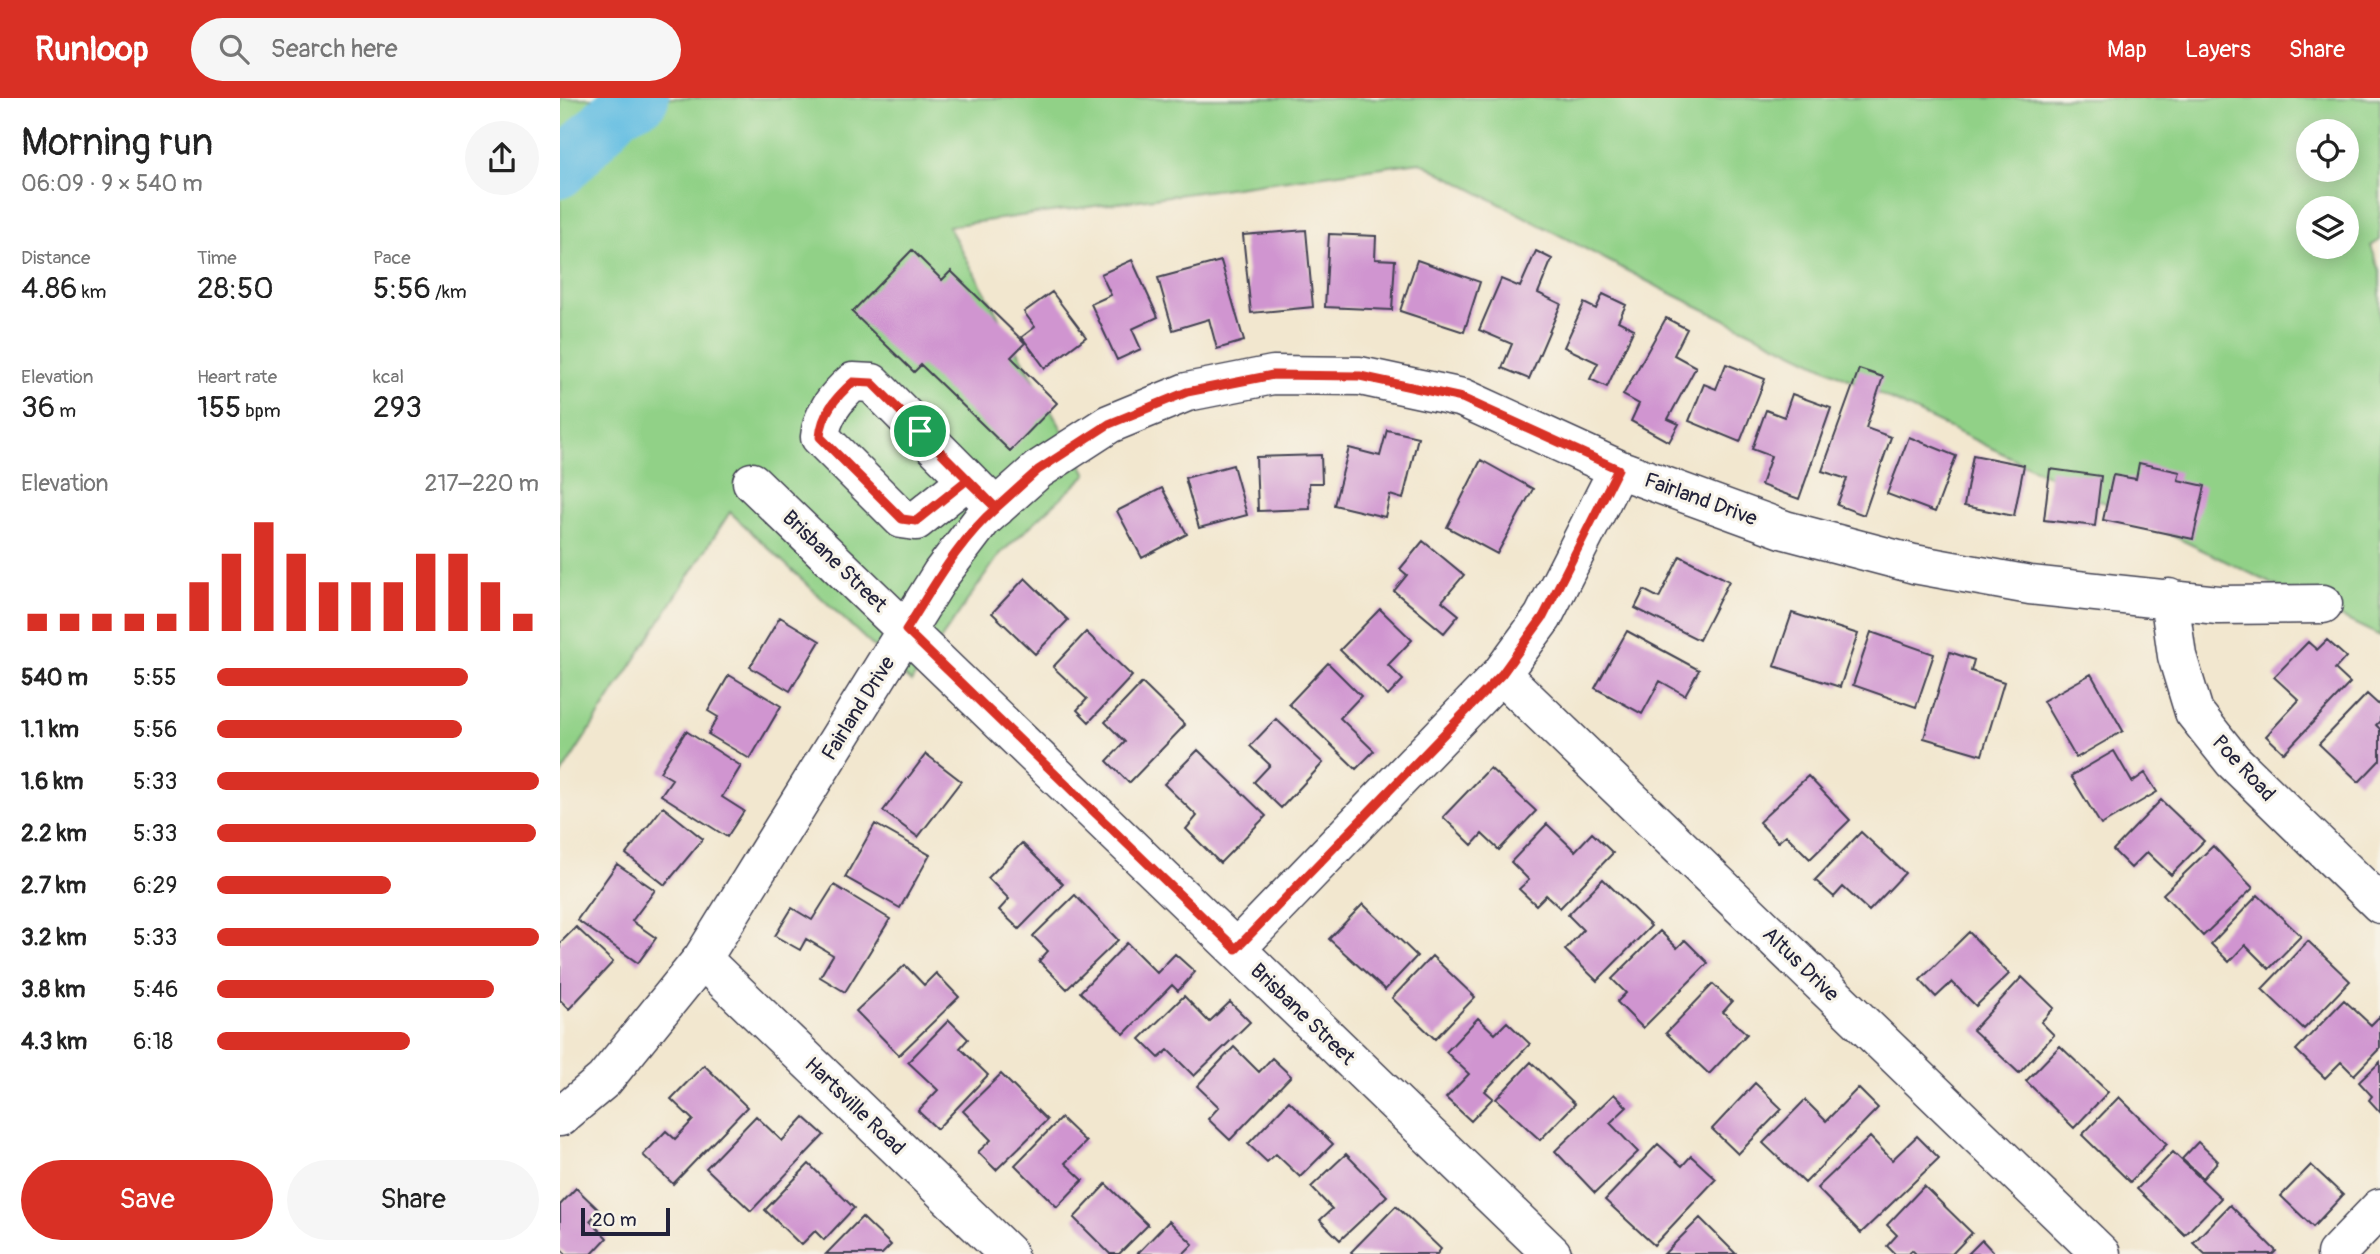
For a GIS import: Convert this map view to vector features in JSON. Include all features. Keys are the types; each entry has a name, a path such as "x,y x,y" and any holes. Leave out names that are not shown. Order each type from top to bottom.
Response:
{"street":[{"name":"Fairland Drive","path":"560,1118 604,1080 702,958 906,630 942,574 982,520 1038,470 1109,424 1187,392 1273,375 1360,376 1462,398 1618,469 1785,530 1914,564 2030,585 2218,605 2323,604"},
{"path":"1236,949 1502,674 1543,617 1618,469"},
{"path":"967,480 996,508"},
{"name":"Brisbane Street","path":"752,482 1552,1254"},
{"name":"Poe Road","path":"2169,598 2177,656 2194,712 2233,761 2380,904"},
{"name":"Altus Drive","path":"1502,674 2101,1254"},
{"name":"Hartsville Road","path":"702,958 1007,1254"},
{"path":"2336,1254 2380,1208"}],"green space":[{"path":"560,98 2380,98 2380,240 2371,246 2380,271 2380,636 1662,289 1420,162 948,226 1087,474 1000,554 911,682 730,512 560,776"}],"building":[{"path":"1306,230 1313,307 1251,313 1243,235"},
{"path":"1329,234 1376,236 1375,259 1395,260 1392,310 1325,307"},
{"path":"912,250 942,280 951,271 1025,343 1011,357 1057,403 1010,451 921,365 914,372 852,312"},
{"path":"1536,251 1552,259 1538,293 1561,304 1529,379 1502,368 1512,344 1479,330 1501,279 1520,287"},
{"path":"1132,260 1158,317 1132,329 1141,349 1117,360 1091,304 1111,295 1101,274"},
{"path":"1417,260 1480,282 1464,332 1400,311"},
{"path":"1221,261 1244,341 1217,349 1209,319 1173,330 1158,278"},
{"path":"1052,292 1086,337 1045,368 1022,337 1035,327 1024,312"},
{"path":"1603,294 1626,305 1618,321 1634,329 1607,387 1590,379 1598,363 1564,347 1584,303 1596,309"},
{"path":"1666,318 1687,329 1674,355 1696,367 1668,419 1679,424 1669,442 1631,421 1639,404 1623,395"},
{"path":"1726,364 1765,379 1740,442 1689,421 1704,384 1716,389"},
{"path":"1859,369 1883,377 1866,428 1891,437 1864,515 1837,505 1847,479 1822,471"},
{"path":"1792,394 1831,408 1799,499 1761,485 1771,456 1752,449 1766,410 1784,417"},
{"path":"1387,430 1418,437 1403,499 1390,495 1385,517 1334,505 1349,448 1380,456"},
{"path":"1909,437 1956,456 1935,512 1887,494"},
{"path":"1321,455 1322,483 1309,483 1310,509 1258,511 1256,457"},
{"path":"1973,455 2024,465 2014,516 1964,506"},
{"path":"1481,460 1533,489 1497,554 1447,527"},
{"path":"2139,463 2180,472 2178,480 2205,486 2193,539 2103,520 2113,475 2136,479"},
{"path":"1233,465 1247,515 1199,528 1185,478"},
{"path":"2050,469 2101,476 2095,526 2044,520"},
{"path":"1162,488 1187,534 1142,558 1117,511"},
{"path":"1423,541 1464,575 1442,601 1459,615 1444,633 1394,591 1407,575 1400,569"},
{"path":"1680,556 1729,581 1699,640 1635,608 1644,590 1659,598"},
{"path":"1025,578 1068,620 1035,654 992,613"},
{"path":"1380,609 1412,640 1388,665 1403,680 1388,696 1340,650"},
{"path":"1792,613 1858,634 1840,687 1774,666"},
{"path":"780,617 820,641 790,691 750,667"},
{"path":"1627,631 1699,670 1685,695 1660,681 1642,714 1595,688"},
{"path":"1086,632 1132,676 1089,722 1077,710 1087,699 1053,667"},
{"path":"1871,632 1934,654 1916,707 1853,685"},
{"path":"2327,640 2346,657 2335,669 2350,683 2284,753 2266,736 2299,700 2274,677 2308,642 2317,650"},
{"path":"1950,652 1974,660 1971,671 2004,682 1982,755 1924,738"},
{"path":"1328,663 1361,696 1340,718 1374,751 1356,769 1289,704"},
{"path":"2091,674 2123,731 2076,758 2043,701"},
{"path":"729,675 781,706 750,759 708,734 718,717 708,711"},
{"path":"1142,683 1185,725 1129,783 1107,761 1125,742 1105,722"},
{"path":"2367,694 2380,706 2380,721 2376,725 2380,729 2380,760 2359,782 2319,744"},
{"path":"1276,719 1323,763 1281,808 1254,782 1270,765 1250,746"},
{"path":"686,731 741,766 722,797 744,811 727,837 661,795 672,779 660,772"},
{"path":"1198,750 1266,816 1220,863 1186,829 1197,816 1164,784"},
{"path":"2114,751 2132,782 2145,773 2157,792 2101,825 2071,776"},
{"path":"926,754 961,781 918,837 883,811"},
{"path":"1490,768 1536,811 1499,850 1482,834 1472,845 1443,817"},
{"path":"1808,776 1850,820 1810,859 1786,835 1778,842 1759,822"},
{"path":"2161,800 2204,841 2171,875 2147,852 2131,868 2113,850"},
{"path":"663,807 703,839 665,885 626,854"},
{"path":"875,824 930,855 900,908 845,877"},
{"path":"1547,824 1575,851 1592,833 1613,853 1560,908 1546,895 1536,905 1519,889 1529,880 1511,862"},
{"path":"1861,832 1905,873 1869,911 1843,887 1834,897 1815,880"},
{"path":"1022,843 1063,884 1019,929 999,910 1009,899 988,878"},
{"path":"2213,846 2253,888 2203,936 2163,894"},
{"path":"617,864 655,890 632,921 656,938 638,963 577,920"},
{"path":"1603,879 1651,926 1597,981 1565,950 1583,930 1568,915"},
{"path":"834,885 890,919 845,992 820,977 833,955 806,939 800,950 775,936 792,908 812,920"},
{"path":"1075,895 1118,940 1067,989 1039,961 1048,951 1033,936"},
{"path":"2258,895 2301,936 2269,969 2245,945 2229,962 2211,944"},
{"path":"1363,904 1417,956 1385,990 1329,939"},
{"path":"576,927 613,962 569,1009 560,1000 560,943"},
{"path":"1660,931 1677,948 1685,940 1708,963 1643,1028 1617,1002 1626,993 1612,979"},
{"path":"1969,932 2009,974 1976,1006 1952,982 1936,997 1920,980"},
{"path":"2308,941 2350,981 2304,1029 2262,989"},
{"path":"1127,943 1157,973 1175,954 1195,972 1178,991 1172,985 1124,1034 1080,992"},
{"path":"1432,956 1475,997 1435,1039 1392,998"},
{"path":"905,965 924,985 936,973 959,997 899,1055 856,1011"},
{"path":"2022,977 2054,1008 2041,1022 2054,1035 2019,1073 1973,1030"},
{"path":"1713,984 1732,1002 1723,1012 1747,1034 1709,1074 1666,1033"},
{"path":"1184,996 1209,1022 1230,1002 1250,1022 1194,1076 1168,1050 1159,1058 1140,1039"},
{"path":"2344,1000 2371,1025 2380,1016 2380,1048 2354,1075 2341,1062 2325,1078 2296,1050"},
{"path":"1478,1018 1495,1034 1507,1022 1530,1044 1485,1091 1493,1098 1471,1121 1446,1098 1469,1074 1446,1052"},
{"path":"949,1020 968,1039 960,1048 988,1075 937,1129 918,1111 938,1090 908,1062"},
{"path":"2060,1046 2108,1092 2074,1128 2026,1081"},
{"path":"1234,1047 1259,1072 1272,1058 1291,1076 1230,1140 1208,1119 1219,1107 1197,1086"},
{"path":"1531,1062 1575,1104 1540,1140 1496,1099"},
{"path":"2380,1062 2380,1112 2369,1100 2372,1096 2359,1082"},
{"path":"704,1065 747,1107 673,1184 643,1155 666,1131 675,1139 693,1120 671,1099"},
{"path":"1001,1074 1047,1120 996,1170 978,1152 991,1140 963,1111"},
{"path":"1755,1083 1782,1109 1738,1154 1712,1129"},
{"path":"1858,1088 1878,1108 1805,1183 1763,1143 1805,1100 1826,1121"},
{"path":"1614,1094 1627,1107 1610,1123 1638,1152 1595,1193 1555,1151"},
{"path":"2119,1097 2167,1144 2130,1182 2082,1135"},
{"path":"1289,1101 1333,1144 1300,1177 1276,1154 1267,1162 1248,1144"},
{"path":"756,1116 782,1141 804,1117 824,1135 751,1211 706,1168"},
{"path":"1061,1118 1086,1142 1065,1163 1083,1180 1057,1207 1015,1165"},
{"path":"1917,1136 1939,1158 1861,1233 1817,1188 1870,1137 1892,1160"},
{"path":"2198,1142 2218,1161 2203,1178 2182,1159"},
{"path":"1658,1144 1682,1166 1691,1156 1716,1179 1654,1245 1605,1200"},
{"path":"2173,1152 2221,1198 2185,1235 2137,1189"},
{"path":"1346,1154 1387,1196 1340,1240 1320,1220 1332,1209 1311,1187"},
{"path":"809,1164 854,1208 824,1240 815,1231 801,1245 765,1210"},
{"path":"2311,1165 2343,1195 2313,1227 2281,1196"},
{"path":"1106,1184 1148,1225 1119,1254 1110,1254 1074,1218"},
{"path":"1924,1186 1972,1233 1952,1254 1916,1254 1912,1250 1909,1254 1895,1254 1887,1246 1897,1235 1887,1225"},
{"path":"576,1188 599,1210 590,1221 607,1238 592,1254 566,1254 560,1248 560,1205"},
{"path":"2230,1205 2276,1251 2273,1254 2205,1254 2193,1243"},
{"path":"1396,1206 1441,1249 1437,1254 1353,1254 1351,1252"},
{"path":"862,1217 891,1245 882,1254 826,1254"},
{"path":"1700,1218 1736,1254 1664,1254"},
{"path":"1169,1221 1193,1244 1183,1254 1137,1254"},
{"path":"1982,1240 1995,1254 1968,1254"}],"waterway":[{"path":"560,171 619,109 642,98"}],"route":[{"path":"920,431 872,383 853,382 838,396 822,422 820,437 902,519 916,521 967,480 996,508 982,520 942,574 906,630 1236,949 1502,674 1543,617 1618,469 1462,398 1360,376 1273,375 1187,392 1109,424 1038,470 996,508 920,431"}]}
